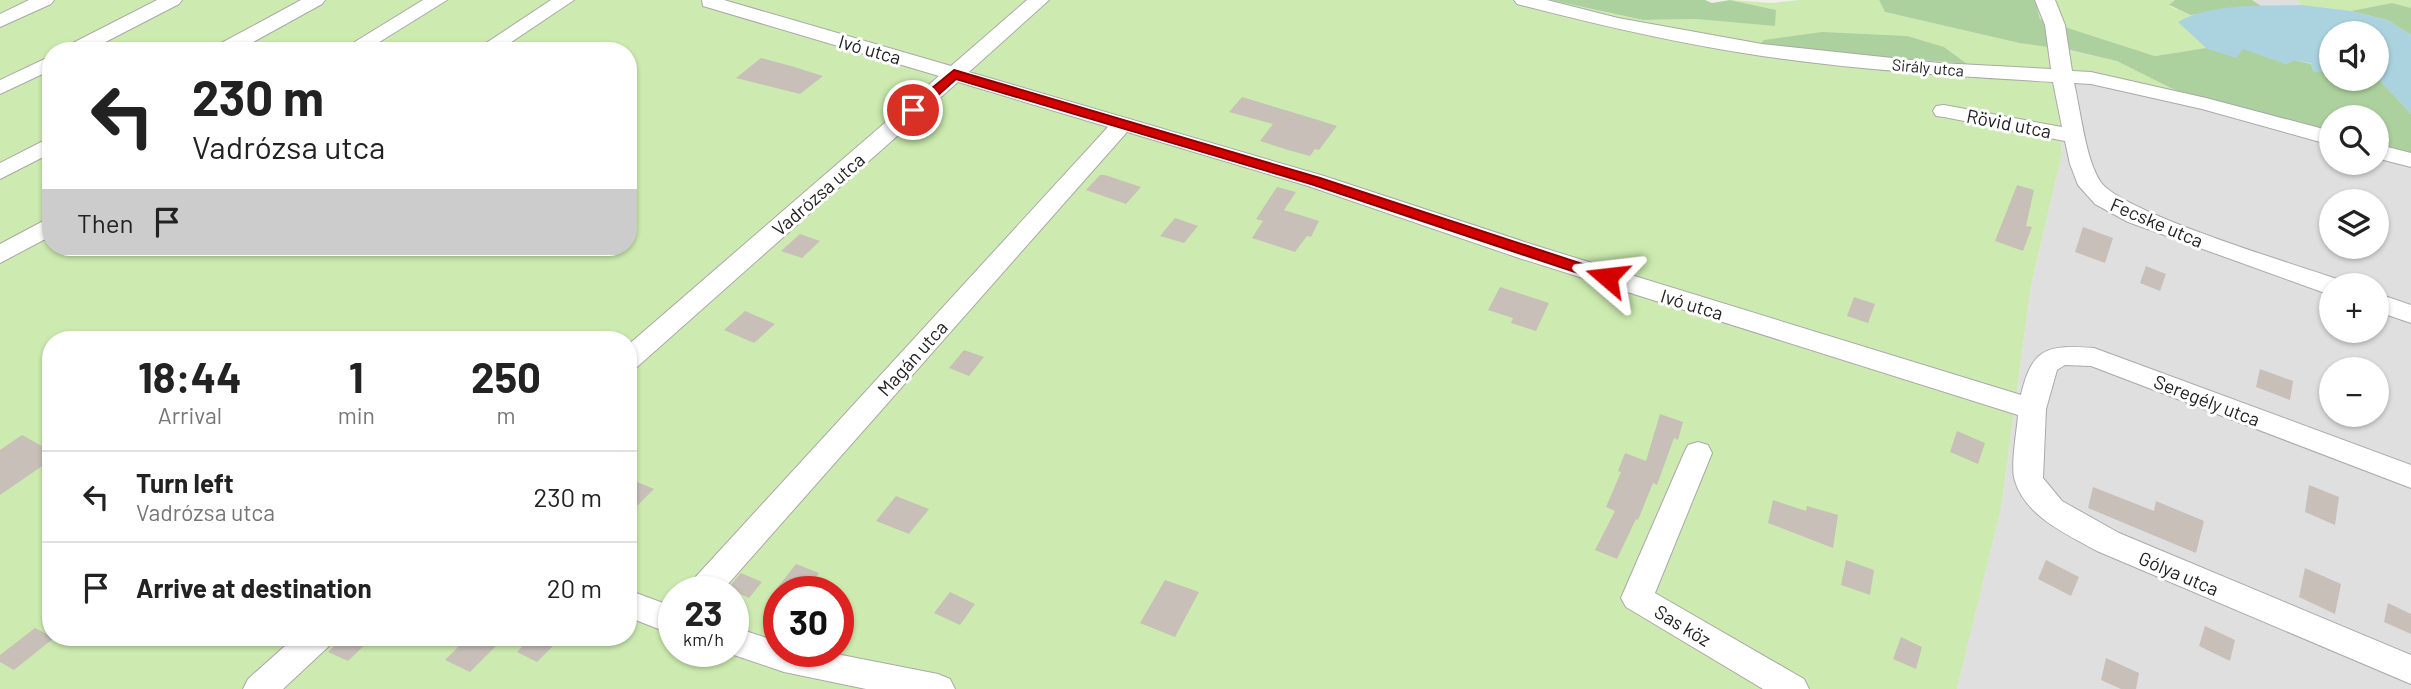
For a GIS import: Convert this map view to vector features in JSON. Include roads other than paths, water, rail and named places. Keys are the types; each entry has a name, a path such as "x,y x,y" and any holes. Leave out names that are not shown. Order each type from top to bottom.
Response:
{"street":[{"path":"0,21 44,0"},
{"path":"90,42 172,0"},
{"path":"238,42 315,0"},
{"path":"365,42 437,0"},
{"path":"498,42 564,0"},
{"name":"Vadrózsa utca","path":"637,352 1038,0"},
{"name":"Sirály utca","path":"1524,0 1617,24 1762,50 1939,69 2091,78 2206,104 2319,135"},
{"name":"Fecske utca","path":"2045,0 2055,25 2081,164 2090,185 2103,199 2117,208 2204,242 2319,282"},
{"name":"Ivó utca","path":"710,2 1315,181 1528,253 2032,409"},
{"path":"0,88 42,67"},
{"name":"Rövid utca","path":"1944,111 2074,136"},
{"name":"Magán utca","path":"715,576 1122,125"},
{"path":"0,172 42,149"},
{"path":"2389,154 2411,160"},
{"path":"0,255 42,230"},
{"path":"2389,306 2411,314"},
{"name":"Seregély utca","path":"2032,409 2039,377 2047,363 2061,355 2094,357 2411,477"},
{"name":"Gólya utca","path":"2032,409 2028,480 2038,495 2072,523 2186,577 2411,670"},
{"name":"Sas köz","path":"1698,453 1637,598 1791,689"},
{"path":"637,607 658,615"},
{"path":"260,689 307,646"},
{"path":"749,646 784,658 938,689"}],"water":[{"path":"2302,5 2351,11 2389,21 2319,21 2319,72 2314,72 2311,63 2294,60 2286,64 2243,49 2236,58 2206,48 2178,22 2206,11"},
{"path":"2389,21 2411,35 2411,114 2389,90"}]}
